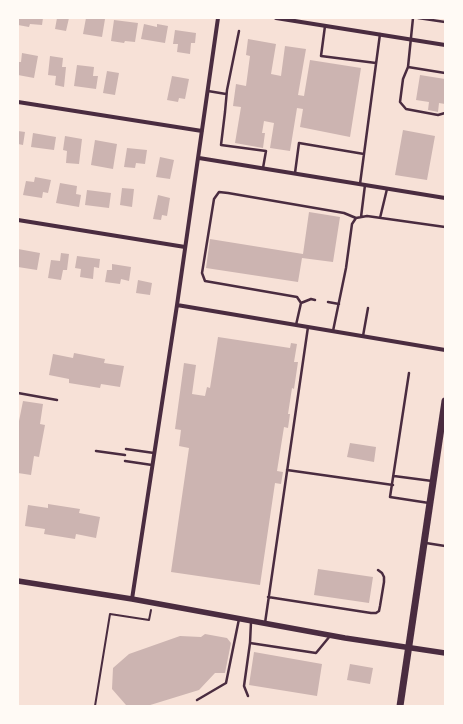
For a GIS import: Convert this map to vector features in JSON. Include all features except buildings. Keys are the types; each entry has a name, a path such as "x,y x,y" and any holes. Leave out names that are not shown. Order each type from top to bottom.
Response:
{"main road":[{"path":"400,706 445,400"}],"street":[{"path":"132,599 199,158 218,18"},
{"path":"276,18 445,45"},
{"path":"18,102 202,131"},
{"path":"199,158 445,198"},
{"path":"18,220 185,247"},
{"path":"177,305 445,350"},
{"path":"18,581 132,599 445,654"}],"lane":[{"path":"414,18 408,67 403,79 400,102 406,109 438,115 445,114"},
{"path":"418,18 445,22"},
{"path":"325,26 321,56 376,63"},
{"path":"238,31 226,94 226,112 221,145 266,151 263,168"},
{"path":"360,184 380,34"},
{"path":"408,67 445,73"},
{"path":"208,91 226,94"},
{"path":"295,173 299,143 364,154"},
{"path":"361,218 365,185"},
{"path":"380,218 387,188"},
{"path":"301,303 297,298 205,282 202,273 214,199 219,192 338,211 356,218 366,216 445,227"},
{"path":"334,331 352,224 356,218"},
{"path":"301,303 311,299 316,300"},
{"path":"328,302 339,304"},
{"path":"296,325 301,303"},
{"path":"363,336 368,308"},
{"path":"264,623 308,327"},
{"path":"409,373 390,497 430,503"},
{"path":"18,393 57,400"},
{"path":"126,449 154,453"},
{"path":"96,451 125,455"},
{"path":"125,461 152,465"},
{"path":"287,470 392,485"},
{"path":"394,476 433,481"},
{"path":"424,543 445,546"},
{"path":"268,597 376,613 379,611 384,582 384,577 378,570"},
{"path":"197,700 226,683 239,618"},
{"path":"248,696 244,686 250,643 251,621"},
{"path":"250,643 316,653 331,635"}],"path":[{"path":"95,706 110,614 149,620 152,603"}]}
